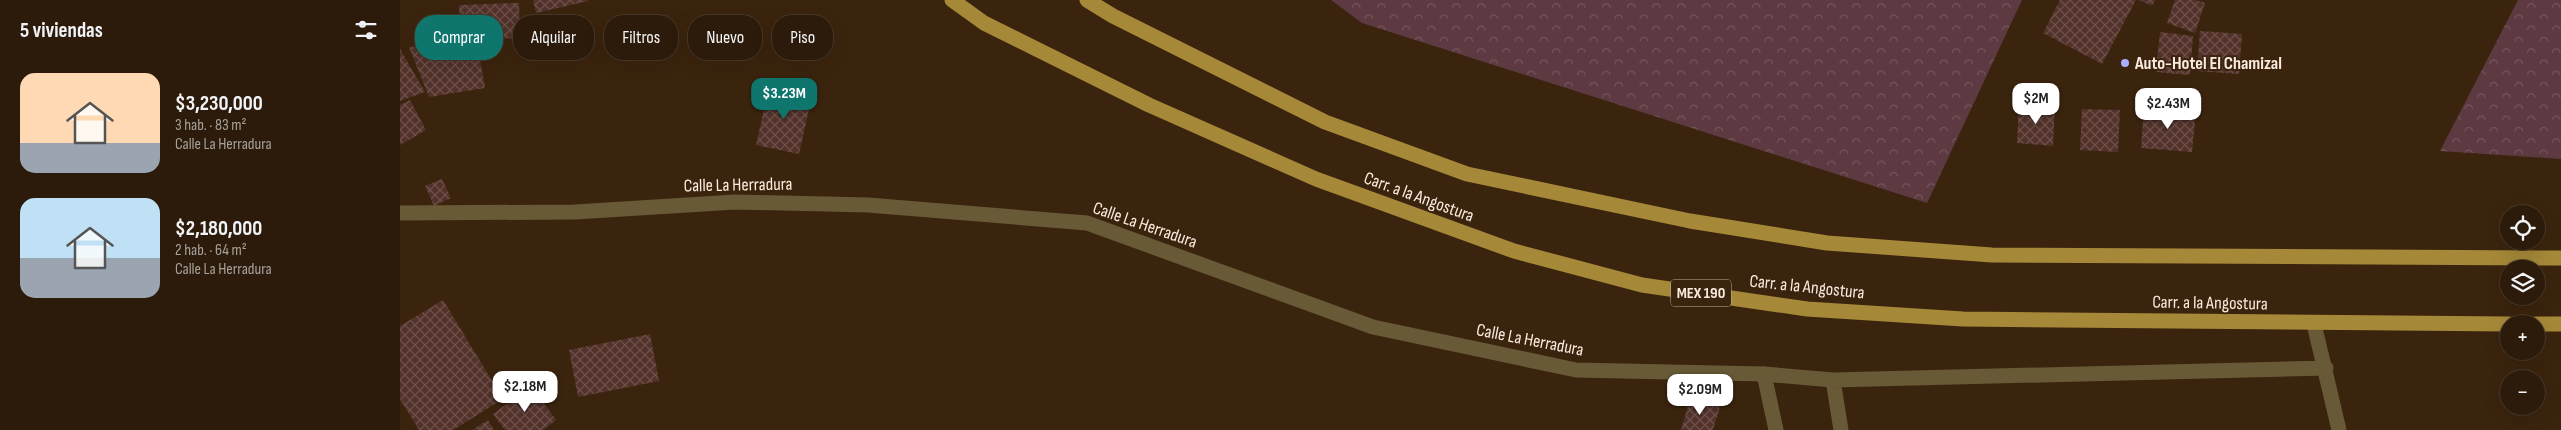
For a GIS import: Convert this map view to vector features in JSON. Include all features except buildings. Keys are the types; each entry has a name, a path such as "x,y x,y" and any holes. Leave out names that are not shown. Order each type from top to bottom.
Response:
{"main road":[{"name":"Carr. a la Angostura","path":"952,0 984,22 1150,105 1316,179 1514,251 1642,284 1808,309 1963,319 2314,324 2500,324"},
{"path":"1087,0 1112,16 1325,122 1467,174 1690,221 1827,243 1992,255 2561,258"},
{"path":"2545,324 2561,324"}],"street":[{"name":"Calle La Herradura","path":"400,212 575,212 657,206 754,203 868,205 1087,223 1373,327 1576,370 1764,374 1833,380 2326,368"},
{"path":"2314,324 2326,368 2339,430"},
{"path":"1764,374 1776,430"},
{"path":"1833,380 1841,430"}],"green space":[{"path":"1331,0 2022,0 1927,203 1362,23"},
{"path":"2518,0 2561,0 2561,159 2440,151"}],"place":[{"name":"Auto-Hotel El Chamizal","path":"2125,63"}]}
